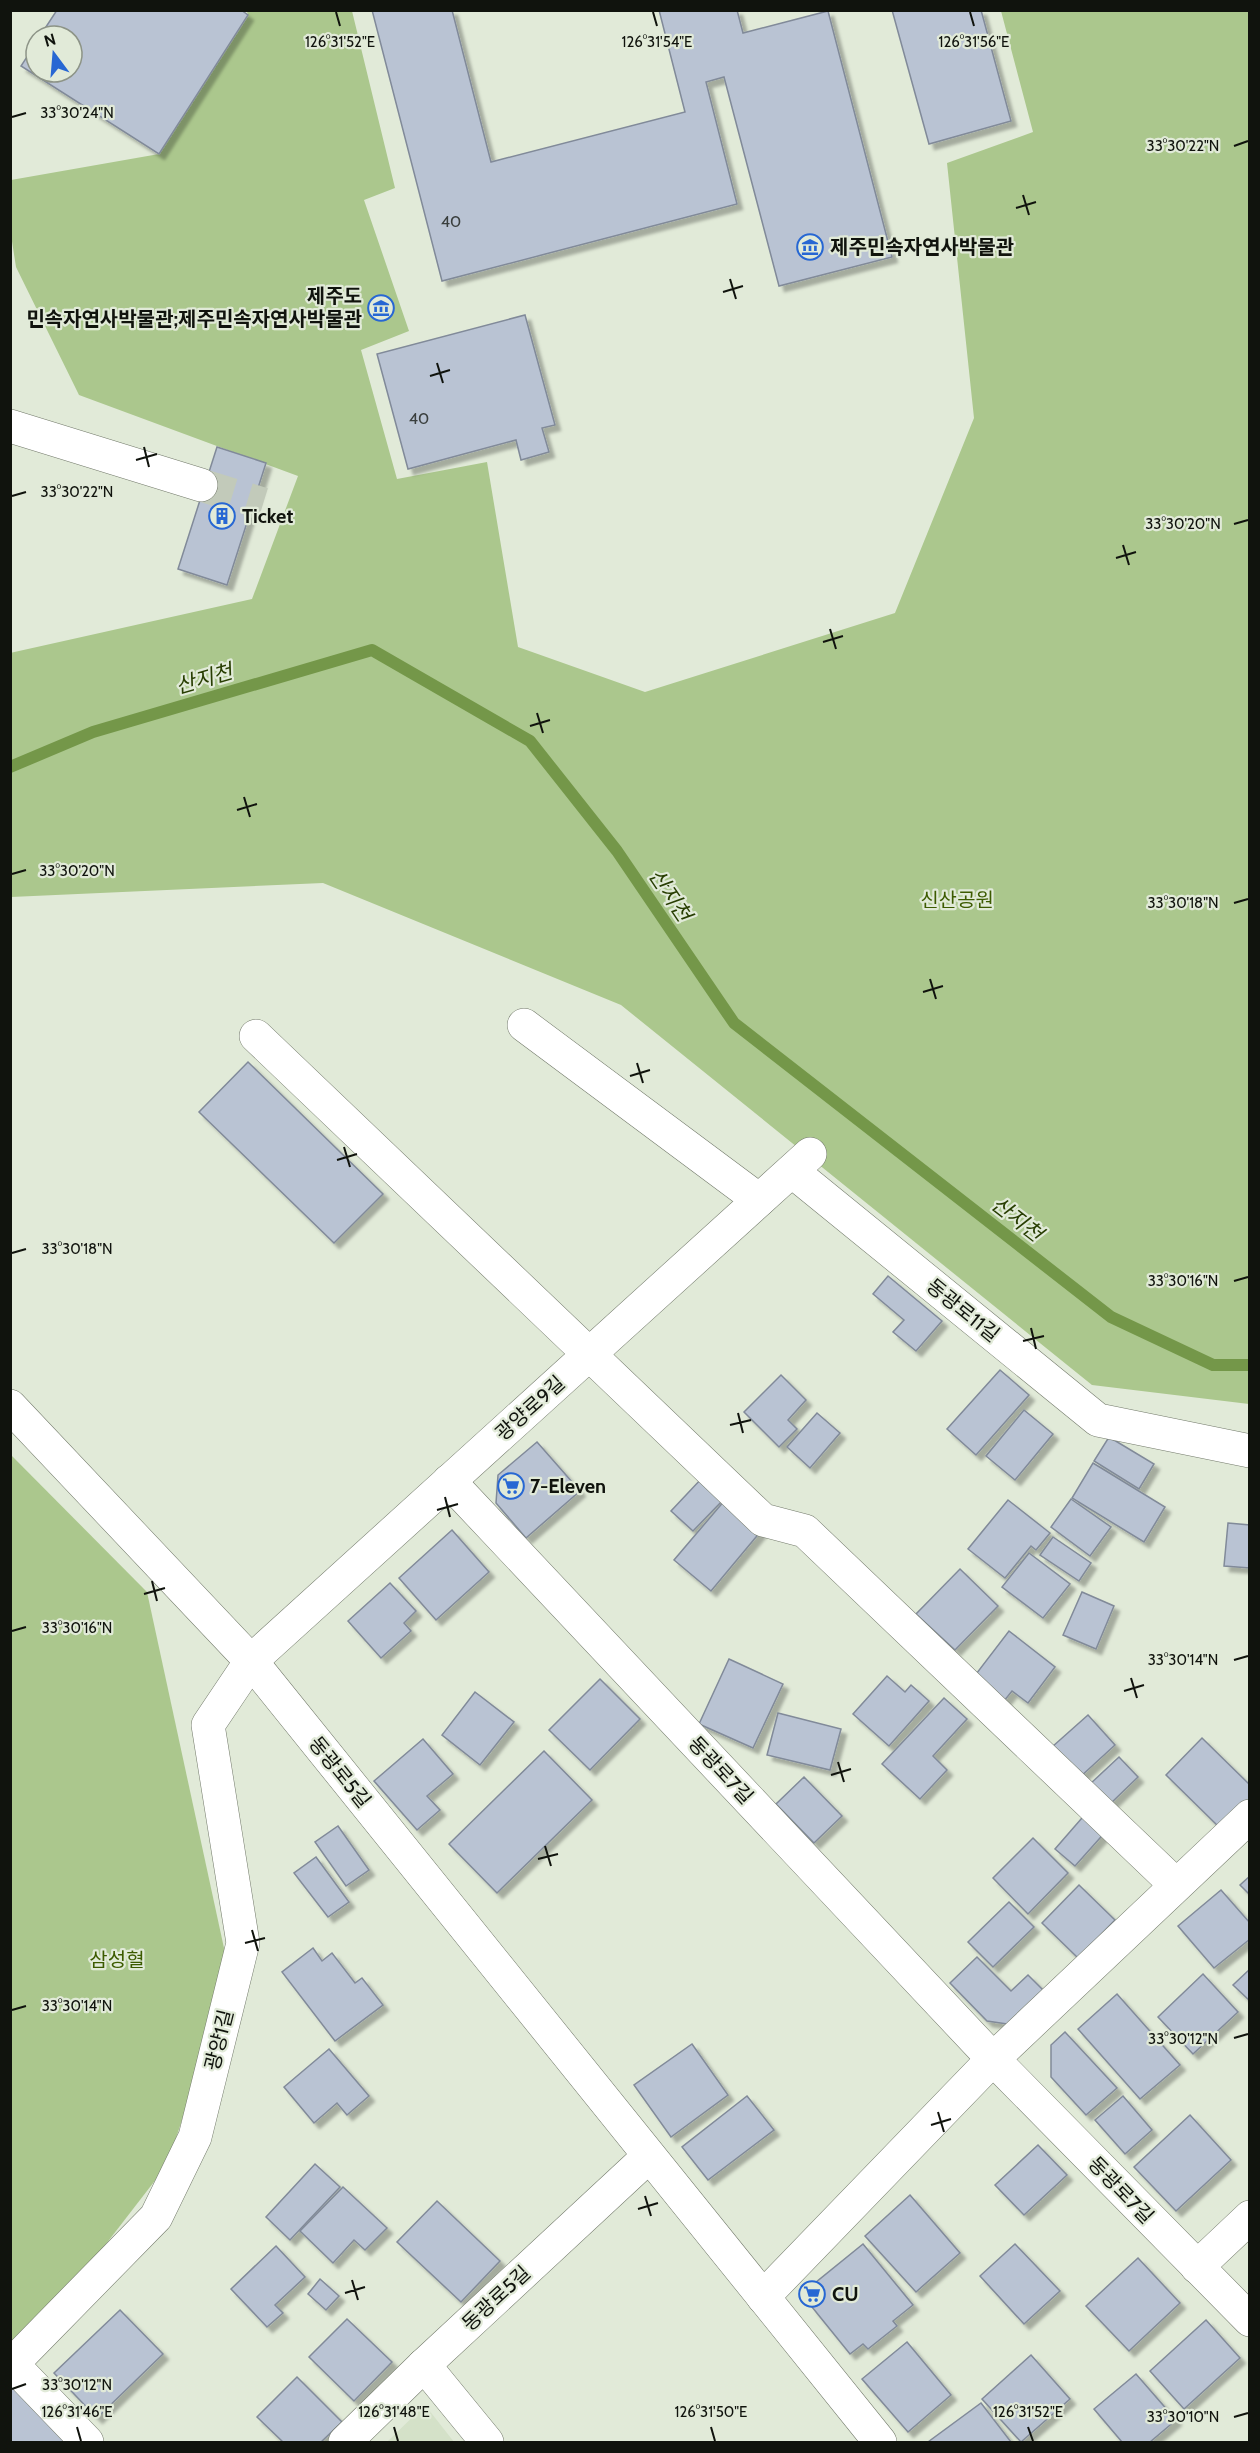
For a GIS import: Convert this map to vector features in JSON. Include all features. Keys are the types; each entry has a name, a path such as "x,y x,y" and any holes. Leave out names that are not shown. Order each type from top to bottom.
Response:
{"street":[{"path":"10,426 201,485"},
{"path":"524,1025 759,1200"},
{"path":"256,1036 763,1520 805,1531 1176,1885"},
{"name":"광양로9길","path":"251,1662 801,1163"},
{"name":"동광로11길","path":"801,1163 1098,1420 1250,1451"},
{"name":"동광로5길","path":"10,1406 251,1662 880,2442"},
{"name":"동광로7길","path":"449,1481 993,2059 1250,2320"},
{"name":"광양1길","path":"12,2365 156,2217 195,2138 243,1943 208,1725 251,1662"},
{"path":"763,2297 993,2059 1250,1816"},
{"name":"동광로5길","path":"345,2442 424,2365 649,2156"},
{"path":"1197,2267 1250,2217"},
{"path":"12,2365 87,2442"},
{"path":"424,2365 487,2442"}],"shaded area":[{"path":"425,2405 454,2442 387,2442"}],"green space":[{"name":"신산공원","path":"247,11 352,11 395,188 364,200 409,331 361,350 397,479 487,462 518,647 645,692 895,613 974,418 947,163 1033,132 1001,11 1249,11 1249,1404 1092,1385 621,1005 323,883 11,897 10,653 252,599 298,476 79,395 16,267 11,235 11,180 159,154 248,16"},
{"name":"삼성혈","path":"11,1455 147,1592 227,1962 212,2030 167,2165 89,2266 11,2343"}],"building":[{"path":"57,10 241,10 248,15 159,154 49,84 84,84 84,24 48,24"},
{"path":"372,10 452,10 491,162 685,112 659,10 737,10 743,33 828,11 892,257 779,286 724,77 706,82 737,204 442,281"},
{"path":"892,10 981,10 1011,121 929,144"},
{"path":"525,315 555,425 542,428 549,452 521,460 516,440 408,469 377,354"},
{"name":"Ticket","path":"217,447 266,463 227,585 178,569"},
{"path":"248,1062 383,1194 334,1243 199,1112"},
{"path":"888,1276 942,1321 916,1351 893,1332 904,1320 873,1294"},
{"path":"1000,1370 1029,1395 976,1455 947,1429"},
{"path":"781,1375 806,1400 788,1420 797,1429 779,1447 744,1412"},
{"path":"1024,1410 1053,1434 1015,1480 986,1456"},
{"path":"817,1413 840,1433 810,1468 787,1447"},
{"path":"1109,1437 1154,1464 1139,1489 1094,1461"},
{"path":"537,1442 580,1491 526,1538 496,1503 498,1475"},
{"path":"1093,1463 1165,1507 1144,1542 1072,1498"},
{"path":"702,1478 724,1499 693,1531 671,1511"},
{"path":"1071,1499 1111,1527 1090,1556 1051,1527"},
{"path":"725,1500 761,1531 711,1591 674,1560"},
{"path":"1008,1500 1050,1533 1036,1550 1031,1546 1005,1578 968,1549"},
{"path":"1228,1523 1250,1525 1250,1568 1224,1566"},
{"path":"452,1530 489,1572 436,1620 399,1578"},
{"path":"1053,1537 1091,1563 1079,1581 1040,1555"},
{"path":"1029,1553 1070,1584 1043,1618 1002,1587"},
{"path":"960,1569 998,1606 955,1650 916,1614"},
{"path":"390,1583 416,1611 404,1623 411,1631 381,1658 348,1621"},
{"path":"1082,1592 1114,1606 1096,1649 1063,1635"},
{"path":"1009,1631 1055,1667 1028,1703 1012,1691 1004,1701 973,1678"},
{"path":"729,1659 783,1684 753,1748 699,1724"},
{"path":"887,1676 905,1692 911,1685 929,1701 889,1746 853,1714"},
{"path":"600,1679 640,1719 590,1770 549,1730"},
{"path":"475,1692 514,1722 480,1765 442,1735"},
{"path":"944,1698 967,1719 933,1756 947,1770 920,1799 882,1764"},
{"path":"778,1713 841,1729 830,1770 767,1755"},
{"path":"1088,1715 1115,1745 1079,1778 1052,1747"},
{"path":"1202,1738 1250,1785 1250,1798 1220,1828 1166,1775"},
{"path":"423,1739 453,1774 427,1796 440,1810 417,1830 374,1781"},
{"path":"544,1751 592,1800 497,1893 449,1844"},
{"path":"1119,1757 1138,1777 1109,1805 1089,1785"},
{"path":"804,1777 842,1816 814,1843 776,1804"},
{"path":"1088,1811 1108,1829 1075,1866 1055,1849"},
{"path":"338,1826 369,1870 346,1886 315,1842"},
{"path":"1033,1838 1068,1873 1028,1914 993,1878"},
{"path":"316,1857 349,1902 328,1917 294,1873"},
{"path":"1250,1876 1250,1895 1240,1885"},
{"path":"1079,1885 1115,1920 1078,1958 1042,1923"},
{"path":"1221,1890 1250,1923 1250,1939 1214,1968 1178,1926"},
{"path":"1009,1902 1034,1927 993,1967 968,1942"},
{"path":"313,1948 322,1961 332,1953 355,1983 362,1978 383,2005 335,2041 282,1972"},
{"path":"977,1957 1011,1991 1028,1975 1046,1993 1014,2025 987,2021 950,1983"},
{"path":"1250,1969 1250,2001 1233,1985"},
{"path":"1203,1974 1238,2012 1193,2054 1158,2017"},
{"path":"1117,1994 1180,2065 1140,2099 1078,2029"},
{"path":"1065,2032 1117,2088 1086,2115 1051,2077 1051,2045"},
{"path":"692,2044 728,2095 671,2137 634,2085"},
{"path":"329,2049 369,2096 347,2115 337,2103 314,2123 284,2087"},
{"path":"747,2096 774,2130 708,2180 682,2147"},
{"path":"1123,2096 1152,2130 1125,2154 1095,2120"},
{"path":"1190,2115 1231,2160 1176,2211 1134,2167"},
{"path":"1038,2145 1067,2175 1024,2215 995,2185"},
{"path":"315,2164 340,2187 290,2240 266,2217"},
{"path":"343,2187 387,2228 365,2250 354,2240 333,2263 300,2231"},
{"path":"910,2195 960,2253 916,2292 865,2236"},
{"path":"437,2201 500,2261 461,2302 397,2242"},
{"path":"863,2244 913,2305 893,2321 897,2326 868,2349 863,2344 850,2354 812,2307 815,2283"},
{"path":"1015,2244 1060,2291 1024,2324 980,2276"},
{"path":"276,2246 305,2277 275,2305 283,2313 267,2327 231,2289"},
{"path":"1138,2258 1180,2303 1129,2351 1086,2306"},
{"path":"320,2279 339,2296 326,2310 308,2294"},
{"path":"120,2310 163,2354 97,2418 54,2373"},
{"path":"347,2319 392,2362 354,2401 309,2357"},
{"path":"1206,2320 1240,2358 1184,2409 1150,2371"},
{"path":"907,2342 951,2395 908,2432 862,2379"},
{"path":"1031,2355 1070,2399 1021,2442 982,2399"},
{"path":"1136,2374 1176,2420 1150,2442 1122,2442 1094,2409"},
{"path":"297,2377 342,2422 321,2442 283,2442 257,2417"},
{"path":"10,2382 69,2442 10,2442"},
{"path":"981,2403 1011,2442 928,2442"}],"waterway":[{"name":"산지천","path":"10,767 93,732 372,650 530,741 617,851 734,1023 1111,1317 1213,1365 1250,1365"}],"tunnel":[{"path":"201,485 263,504"}],"place":[{"name":"제주민속자연사박물관","path":"810,247"},
{"name":"제주도 민속자연사박물관;제주민속자연사박물관","path":"381,308"},
{"name":"Ticket","path":"222,516"},
{"name":"7-Eleven","path":"511,1486"},
{"name":"CU","path":"812,2294"}]}
